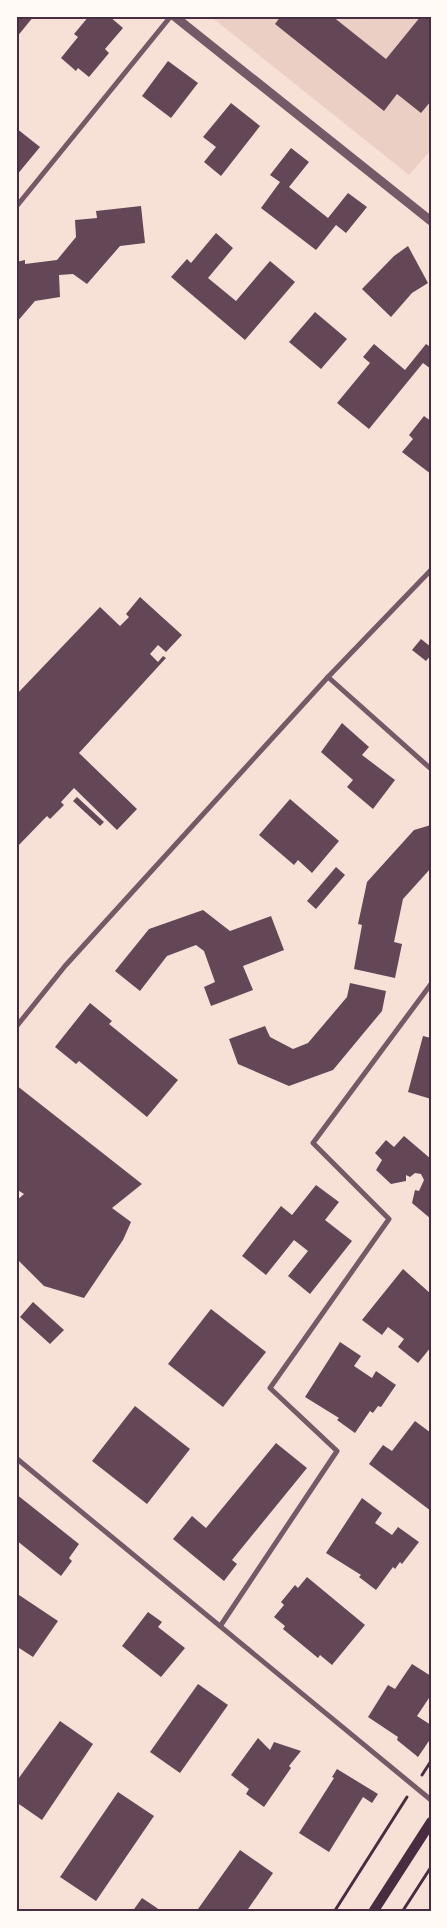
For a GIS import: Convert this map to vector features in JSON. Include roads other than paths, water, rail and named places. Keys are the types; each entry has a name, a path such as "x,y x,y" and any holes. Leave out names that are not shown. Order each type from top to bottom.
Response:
{"main road":[{"path":"373,1912 431,1822"}],"street":[{"path":"16,207 172,16 431,221"},
{"path":"16,1027 65,966 328,677 431,570"},
{"path":"328,677 431,769"},
{"path":"221,1625 337,1451 270,1388 389,1219 313,1143 431,984"},
{"path":"16,1458 221,1625 414,1788 431,1800"}]}
